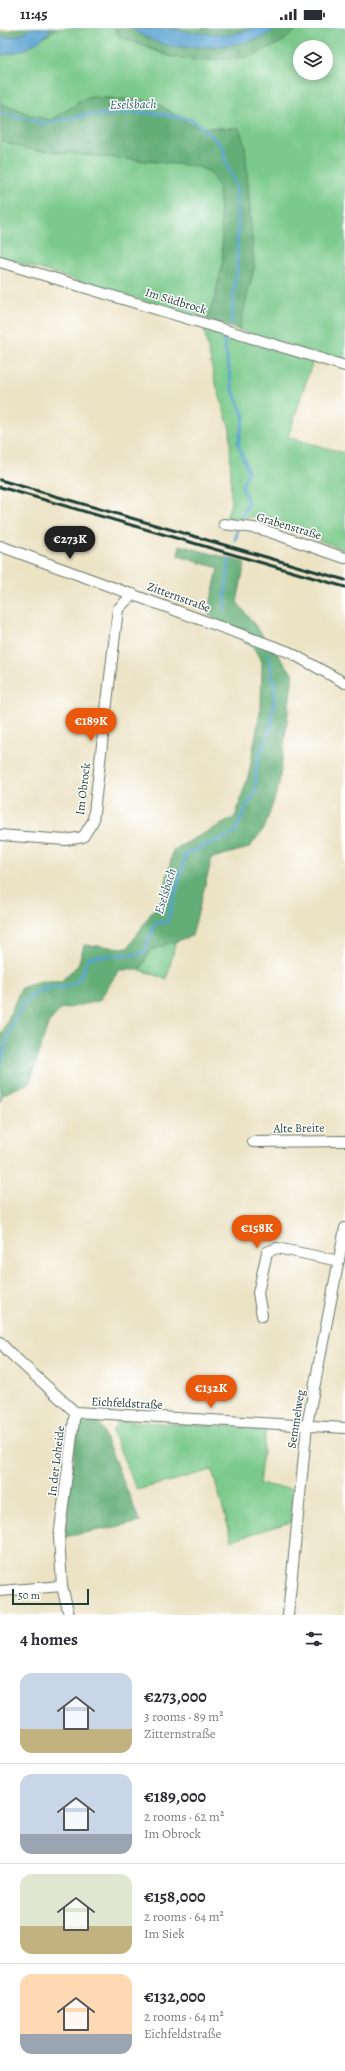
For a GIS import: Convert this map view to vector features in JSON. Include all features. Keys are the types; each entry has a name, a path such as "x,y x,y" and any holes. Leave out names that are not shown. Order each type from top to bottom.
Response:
{"street":[{"name":"Im Südbrock","path":"0,262 345,366"},
{"name":"Grabenstraße","path":"224,524 261,529 345,558"},
{"name":"Zitternstraße","path":"0,546 289,652 345,683"},
{"name":"Im Obrock","path":"0,834 65,840 83,837 93,821 118,610 133,594"},
{"name":"Alte Breite","path":"253,1142 345,1141"},
{"name":"Semmelweg","path":"288,1615 307,1425 345,1228"},
{"path":"262,1316 258,1293 267,1252 277,1248 339,1260"},
{"name":"In der Loheide","path":"0,1342 75,1412 59,1537 62,1586 69,1615"},
{"name":"Eichfeldstraße","path":"75,1412 345,1428"},
{"path":"0,1591 62,1586"}],"green space":[{"path":"19,28 58,28 26,49 0,55 0,31 2,32"},
{"path":"58,28 115,28 119,36 169,56 201,61 282,42 298,28 345,28 345,362 239,330 254,268 245,146 239,128 202,128 187,123 154,101 92,97 70,108 52,120 34,116 0,103 0,55 26,49"},
{"path":"115,28 298,28 282,42 250,57 201,61 169,56 119,36"},
{"path":"92,97 154,101 187,123 202,128 239,128 245,146 254,268 239,330 207,320 215,298 223,260 219,189 210,172 196,166 27,149 0,140 0,103 34,116 52,120 82,100"},
{"path":"0,140 27,149 196,166 210,172 219,189 223,260 215,298 207,320 0,257"},
{"path":"204,330 313,361 288,437 345,453 345,550 257,516 243,519 226,519 231,503 230,430 215,381"},
{"path":"180,545 245,563 237,602 293,674 279,785 265,827 249,848 212,858 192,936 150,950 140,970 119,970 99,1001 60,1010 48,1024 30,1082 2,1095 0,1102 0,1038 21,988 40,981 61,981 78,965 84,945 128,948 163,895 173,850 235,817 249,773 261,706 262,662 254,649 208,614 218,568 178,556"},
{"path":"176,940 167,979 140,970 150,950"},
{"path":"78,1419 98,1420 140,1522 64,1537"},
{"path":"118,1421 266,1428 259,1484 294,1489 291,1522 232,1540 212,1470 137,1490 112,1432"}],"water":[{"path":"30,28 51,28 42,39 29,47 14,53 0,55 0,37 16,36 24,33"},
{"path":"131,28 165,28 188,32 229,35 256,28 276,28 268,34 242,43 211,47 182,47 155,42"}],"waterway":[{"name":"Eselsbach","path":"0,113 46,124 85,115 157,113 191,120 209,133 224,149 225,161 236,186 238,220 237,264 231,323"},
{"name":"Eselsbach","path":"223,337 233,391 244,417 238,443 248,471 242,486 248,504 240,520"},
{"name":"Eselsbach","path":"235,541 238,529"},
{"name":"Eselsbach","path":"224,612 229,560"},
{"name":"Eselsbach","path":"0,1065 14,1022 25,1002 42,990 65,987 73,984 79,979 90,957 142,954 146,949 155,923 167,922 186,854 235,833 247,805 255,792 256,770 259,756 271,727 275,692 269,654"}],"railway":[{"path":"0,480 345,580"},
{"path":"0,487 345,587"}]}
